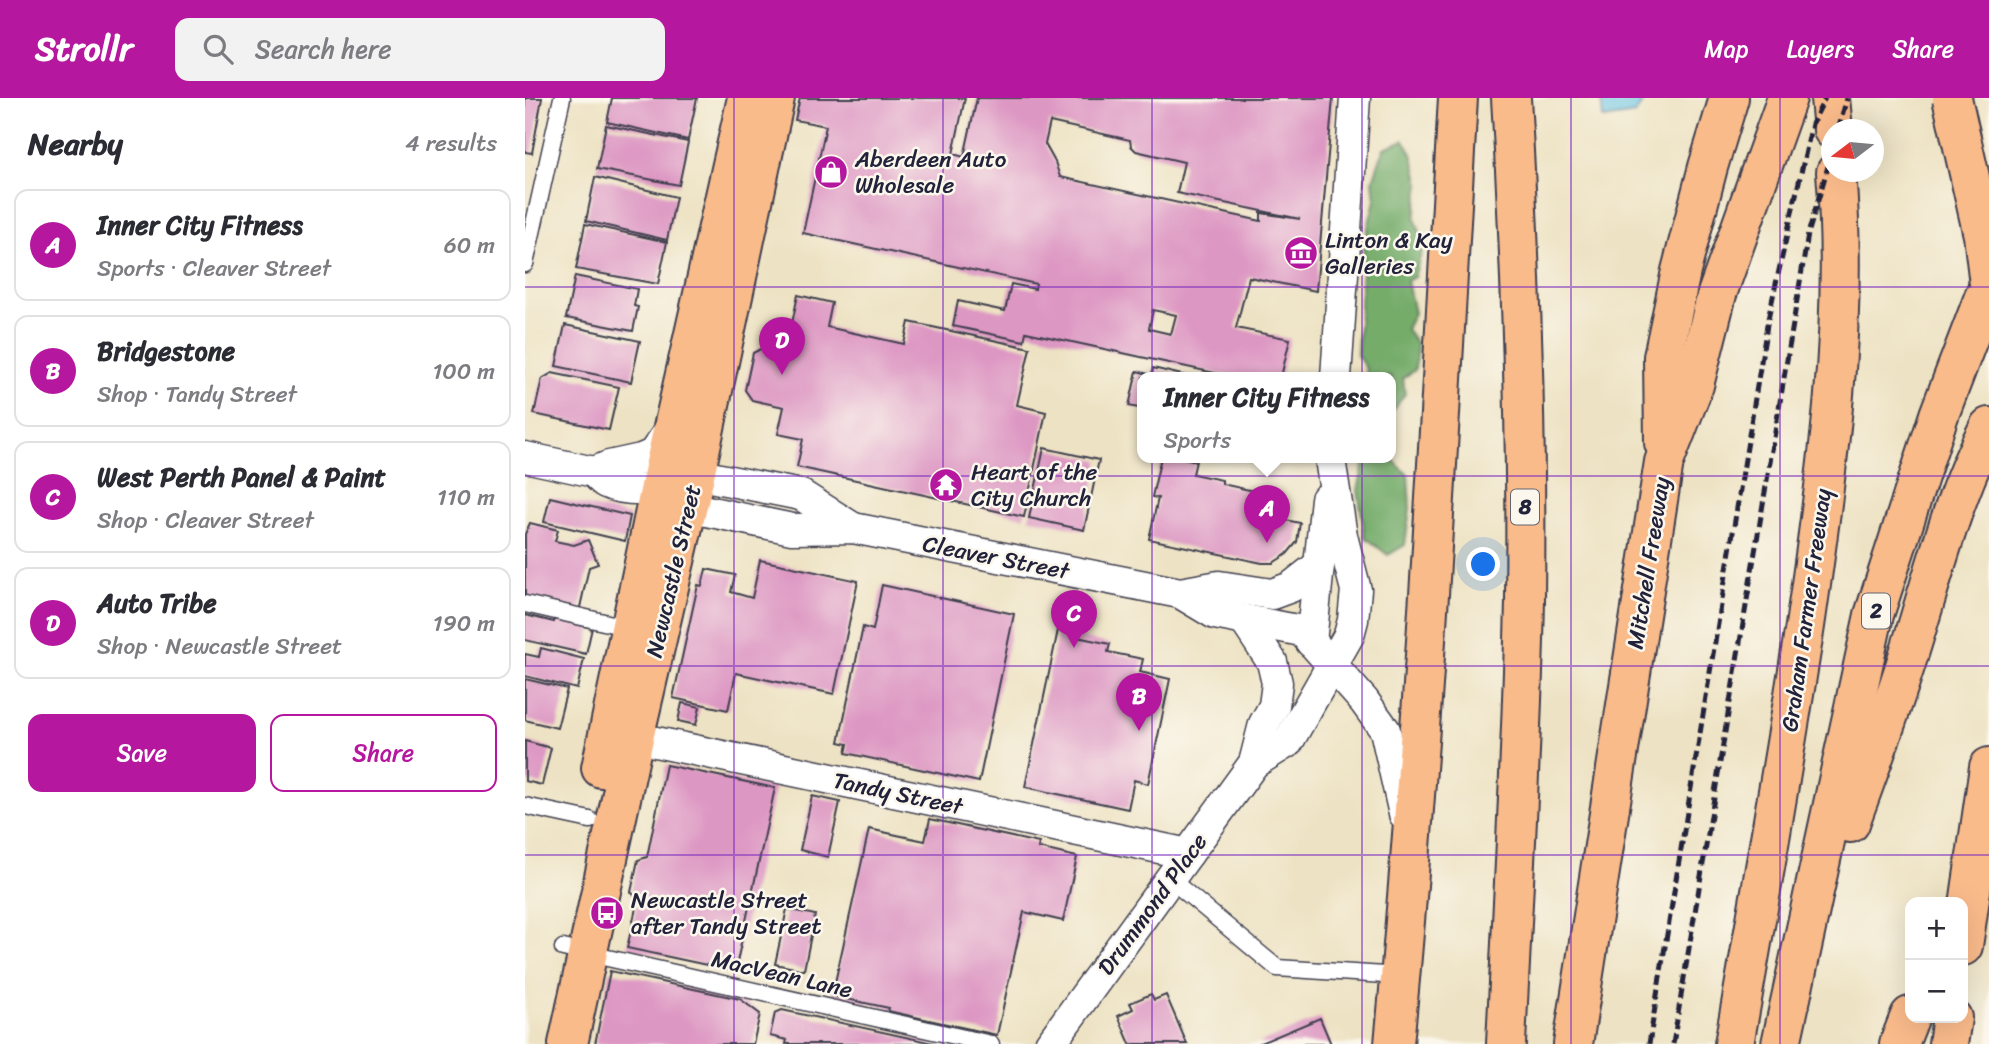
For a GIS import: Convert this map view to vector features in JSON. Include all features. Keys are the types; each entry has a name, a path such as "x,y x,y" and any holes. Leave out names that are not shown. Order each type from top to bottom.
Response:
{"main road":[{"name":"Newcastle Street","path":"542,1044 575,951 672,492 674,425 747,98"},
{"name":"Newcastle Street","path":"568,1044 575,951 590,820 621,735 630,628 672,492 775,98"},
{"path":"1394,1044 1412,852 1429,605 1458,98"},
{"name":"8","path":"1506,1044 1525,601 1521,274 1511,98"},
{"path":"1664,463 1664,356 1681,271 1729,98"},
{"name":"Mitchell Freeway","path":"1573,1044 1664,463 1694,385 1717,295 1787,98"},
{"path":"1830,98 1831,119"},
{"path":"1952,98 1983,235 1989,284"},
{"name":"Graham Farmer Freeway","path":"1734,1044 1782,771 1816,552 1836,382 1840,240 1837,182"},
{"name":"2","path":"1781,1044 1874,615 1939,415 1989,284"},
{"path":"1803,950 1893,707 1951,516 1974,455 1989,427"},
{"path":"1947,897 1989,757"},
{"path":"1968,912 1989,767"},
{"path":"1899,1044 1907,1023"},
{"path":"1948,1044 1951,1023"}],"street":[{"path":"1336,372 1355,98"},
{"path":"594,472 653,454 674,425"},
{"path":"525,457 594,472 605,483 621,488 645,509 672,492"},
{"path":"1311,642 1329,463"},
{"name":"Drummond Place","path":"1254,763 1288,742 1349,635 1356,601 1354,580 1340,522 1331,463"},
{"name":"Cleaver Street","path":"672,492 801,495 853,528 1180,593 1215,614 1302,631 1364,701 1385,730 1412,852"},
{"name":"Cleaver Street","path":"1180,593 1219,586 1272,594 1291,587 1319,565"},
{"name":"Drummond Place","path":"1050,1044 1254,763 1264,724 1275,706 1277,683 1272,662 1245,621"},
{"name":"Tandy Street","path":"621,735 1188,854"}],"lane":[{"path":"525,264 528,236 562,98"},
{"path":"525,604 630,628"},
{"path":"525,806 590,820"},
{"path":"1170,878 1277,968 1400,976"},
{"name":"MacVean Lane","path":"575,951 991,1044"}],"green space":[{"path":"1404,140 1412,154 1420,184 1415,218 1424,244 1414,277 1407,281 1414,313 1406,329 1417,344 1415,370 1403,378 1405,394 1396,406 1396,372 1365,372 1357,355 1364,243 1375,200 1373,180 1384,148"},
{"path":"1364,463 1396,463 1408,475 1410,509 1405,545 1388,555 1365,537 1358,490"}],"water":[{"path":"1601,98 1645,98 1635,114 1603,119"}],"building":[{"path":"525,98 542,98 532,153 525,152"},
{"path":"612,98 697,98 688,140 607,122"},
{"path":"800,98 965,98 953,154 964,157 977,98 1333,98 1316,291 1249,277 1236,328 1290,339 1282,372 1210,372 1026,332 1024,341 953,326 958,301 1005,311 1011,284 1035,289 1036,284 803,233 826,126 795,120","holes":["1050,122 1130,140 1136,151 1184,162 1177,193 1300,219 1261,213 1261,221 1060,177 1045,144","1153,310 1176,315 1171,334 1149,329"]},
{"path":"606,125 688,142 679,185 597,169"},
{"path":"595,177 676,197 667,240 586,221"},
{"path":"585,224 667,242 658,284 576,269"},
{"path":"575,276 637,289 634,306 638,307 633,331 566,318"},
{"path":"798,295 832,303 827,327 904,344 909,322 1030,348 1017,405 1046,412 1024,517 797,467 803,439 778,434 784,407 752,400 745,390 753,353 764,347 786,352"},
{"path":"565,325 640,341 631,382 556,366"},
{"path":"1153,368 1169,372 1152,372"},
{"path":"1137,371 1141,372 1137,372 1137,408 1129,406"},
{"path":"552,373 619,387 609,430 534,414 542,379"},
{"path":"1044,448 1099,460 1084,530 1029,518"},
{"path":"1160,463 1196,463 1193,474 1222,480 1222,484 1272,495 1267,516 1300,523 1297,542 1287,554 1273,563 1262,563 1149,539 1158,498 1152,497"},
{"path":"550,497 630,516 625,541 544,522"},
{"path":"530,523 558,530 555,541 574,545 588,540 598,564 589,567 579,612 525,599 525,534"},
{"path":"760,560 858,581 834,694 736,673 728,710 673,698 698,585 702,586 706,569 735,575 731,592 752,598"},
{"path":"882,585 1014,614 979,782 846,753 848,744 839,742 863,627 873,630"},
{"path":"1062,611 1082,616 1077,637 1110,644 1108,652 1143,659 1140,672 1170,679 1148,784 1134,780 1128,809 1025,787"},
{"path":"525,615 592,628 586,654 525,640"},
{"path":"541,648 584,659 577,689 525,676 525,654 539,657"},
{"path":"525,679 567,689 557,728 525,720"},
{"path":"682,703 700,707 696,725 678,721"},
{"path":"525,741 551,748 542,785 525,781"},
{"path":"666,765 775,788 735,971 627,948 638,899 631,892 638,860 647,857"},
{"path":"812,796 840,802 828,857 800,850"},
{"path":"930,819 1039,843 1038,848 1077,857 1063,921 1024,912 997,1035 832,996 869,829 925,841"},
{"path":"787,909 815,915 804,970 775,964"},
{"path":"610,971 740,999 760,1014 753,1044 595,1044"},
{"path":"1151,994 1154,1000 1166,995 1187,1044 1130,1044 1118,1016 1133,1009 1130,1003"},
{"path":"782,1010 933,1044 786,1044 787,1040 770,1036 775,1013"},
{"path":"1320,1018 1331,1044 1258,1044"}],"railway":[{"path":"1649,1044 1768,319 1812,124 1825,98"},
{"path":"1841,119 1847,98"},
{"path":"1673,1044 1808,234 1823,182"}],"place":[{"name":"Aberdeen Auto Wholesale","path":"831,172"},
{"name":"Linton & Kay Galleries","path":"1301,253"},
{"name":"Auto Tribe","path":"782,375"},
{"name":"Heart of the City Church","path":"946,485"},
{"name":"Inner City Fitness","path":"1267,543"},
{"name":"West Perth Panel & Paint","path":"1074,648"},
{"name":"Bridgestone","path":"1139,731"},
{"name":"Newcastle Street after Tandy Street","path":"607,913"}]}
